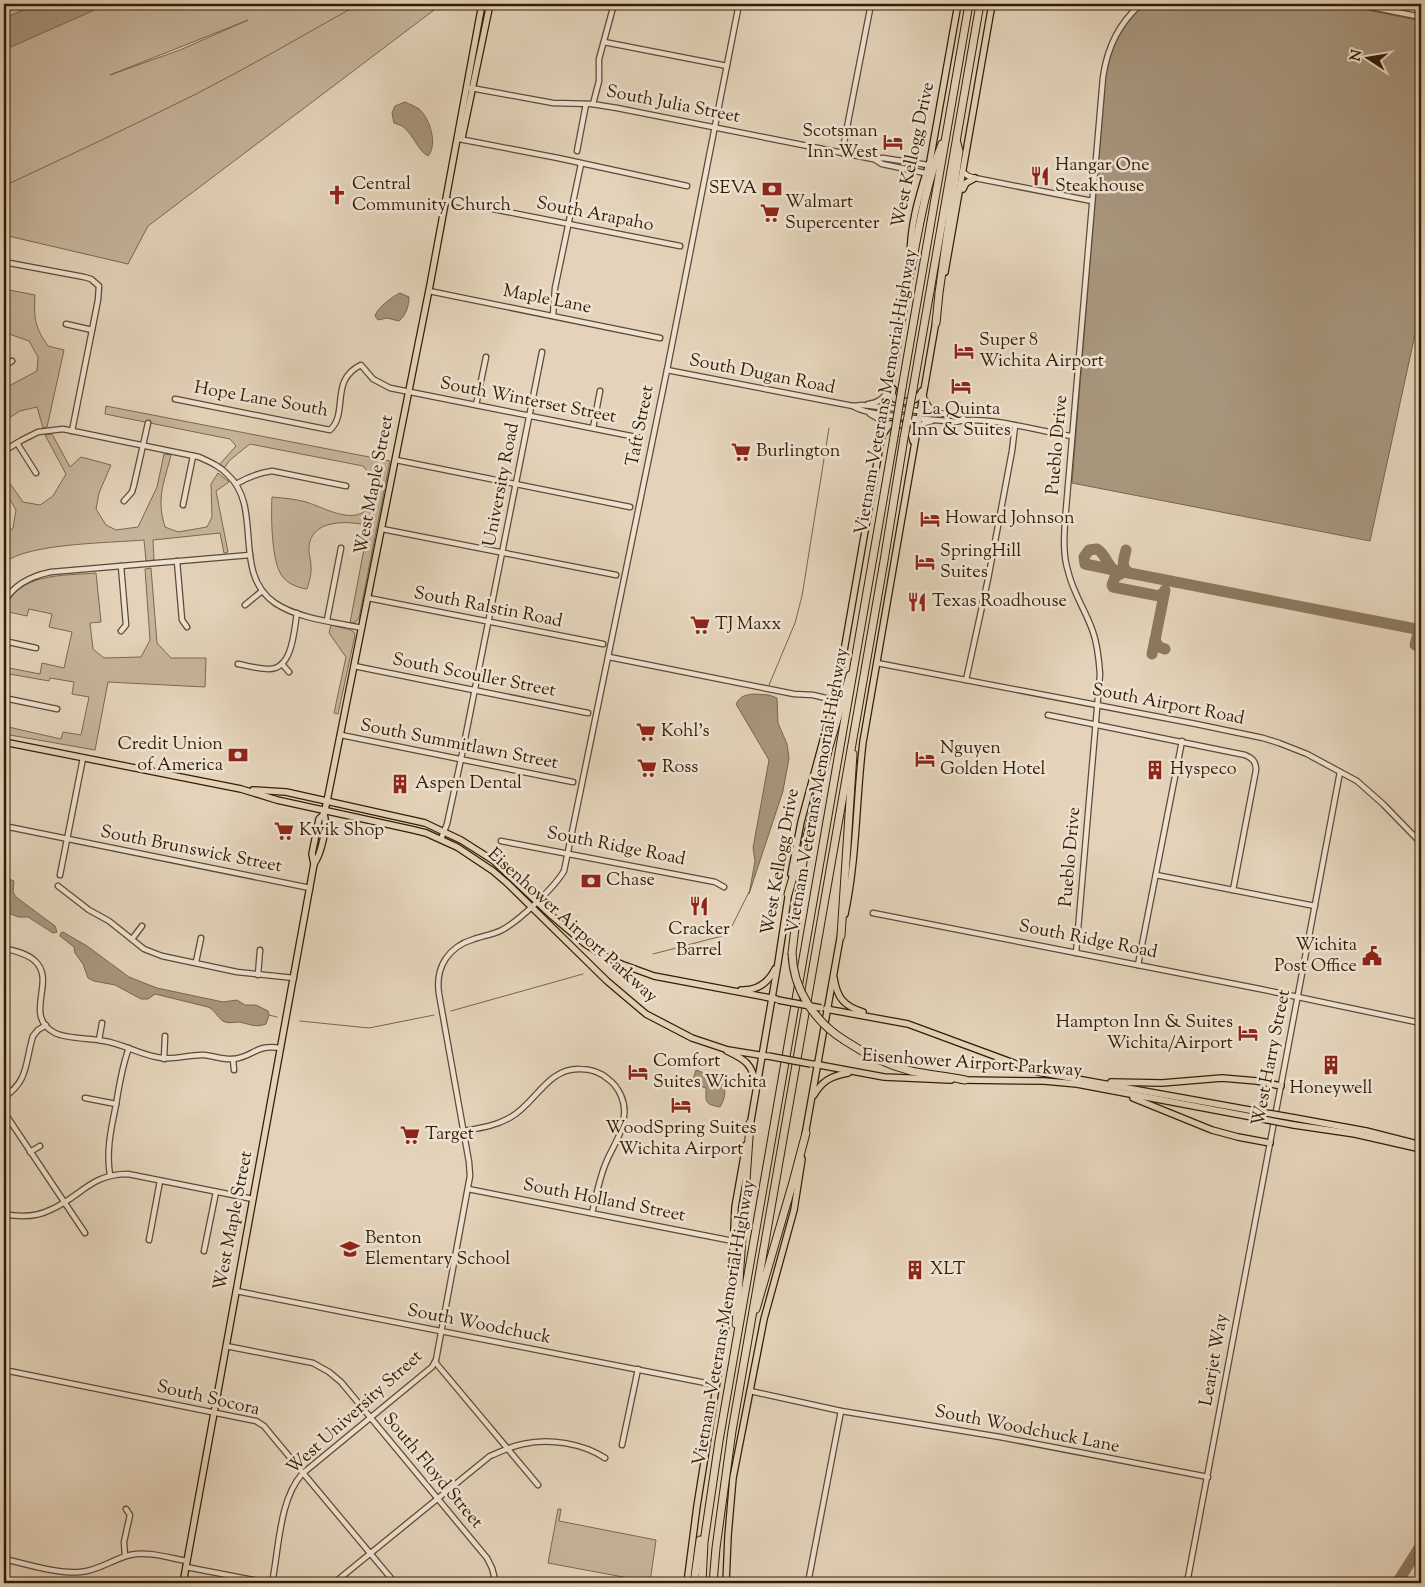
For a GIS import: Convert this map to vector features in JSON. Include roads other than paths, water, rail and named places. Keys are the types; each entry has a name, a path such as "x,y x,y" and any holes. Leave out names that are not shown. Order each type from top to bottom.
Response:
{"highway":[{"name":"Vietnam Veterans Memorial Highway","path":"702,1583 704,1542 710,1498 967,17 967,4"},
{"name":"Vietnam Veterans Memorial Highway","path":"714,1583 721,1510 732,1430 980,4"},
{"path":"911,269 922,211 936,160 947,133"},
{"path":"936,323 959,151 956,141"},
{"path":"788,894 812,814 861,632"},
{"path":"841,936 854,729"},
{"path":"812,814 804,853 792,952 796,977 805,1001 818,1018 844,1040 860,1051 884,1063 910,1070 965,1080"},
{"path":"731,1381 750,1123"},
{"path":"748,1338 794,1182 806,1133"},
{"path":"694,1583 698,1550 710,1498"},
{"path":"718,1583 721,1510"}],"main road":[{"name":"West Maple Street","path":"470,88 482,4"},
{"name":"West Maple Street","path":"183,1583 314,864 319,856 326,820 324,812 396,460 454,162 490,4"},
{"name":"West Kellogg Drive","path":"687,1583 697,1506 731,1294 737,1190 756,1089 766,1056 788,894 801,822 834,700 846,645 911,269 912,239 948,66 958,4"},
{"path":"726,1583 733,1478 768,1297 794,1210 811,1100 814,1065 824,1008 834,973 852,873 863,742 992,4"},
{"path":"958,205 964,185 975,178"},
{"path":"892,375 893,396 901,402 916,399 924,386"},
{"path":"883,431 890,424 901,424 910,429 914,446"},
{"path":"4,742 241,789 324,812 414,830 441,839"},
{"path":"241,789 286,792 403,817 425,823 444,832"},
{"name":"Eisenhower Airport Parkway","path":"444,832 461,840 494,861 552,916 584,943 620,964 654,976 884,1019 921,1028 1038,1072 1366,1131 1421,1145"},
{"name":"Eisenhower Airport Parkway","path":"441,839 457,847 493,871 607,981 646,1014 692,1038 716,1046 859,1073 900,1078 1077,1084 1294,1125 1355,1134 1421,1149"},
{"path":"716,989 744,990 760,987 771,977 778,963"},
{"path":"834,973 836,991 846,1004 859,1011 884,1019"},
{"path":"716,1046 745,1060 754,1075 756,1089"},
{"path":"811,1100 819,1087 828,1078 849,1073 859,1073"},
{"path":"1098,1082 1162,1083 1222,1078 1257,1081 1281,1086"},
{"path":"1119,1093 1212,1130 1238,1137 1270,1142"}],"street":[{"path":"593,104 599,80 598,66 614,4"},
{"name":"Taft Street","path":"459,945 500,931 519,918 562,875 609,657 739,4"},
{"path":"842,152 871,4"},
{"name":"Pueblo Drive","path":"1076,953 1100,674 1099,653 1093,631 1070,581 1065,559 1064,537 1103,78 1108,52 1116,35 1141,4"},
{"path":"1357,4 1421,16"},
{"path":"604,42 727,66"},
{"name":"South Julia Street","path":"470,88 553,103 593,104 842,152 873,159 882,164 925,173"},
{"path":"577,151 586,104"},
{"path":"460,139 687,186"},
{"name":"South Julia Street","path":"873,159 883,158 928,165"},
{"path":"553,315 555,288 581,164"},
{"path":"964,172 968,176 975,178 1092,202"},
{"name":"South Arapaho","path":"447,200 680,246"},
{"path":"4,262 84,277 92,279 96,284 99,292 72,431"},
{"name":"Maple Lane","path":"429,290 660,338"},
{"path":"66,324 92,330"},
{"name":"University Road","path":"488,622 542,352"},
{"path":"476,405 486,357"},
{"path":"4,366 12,361"},
{"name":"Hope Lane South","path":"176,399 330,430 335,425 343,384 347,374 354,368 361,365 373,379 390,388 409,392"},
{"name":"South Dugan Road","path":"667,370 853,406 865,411 886,411 919,415 956,415 964,419 1072,436"},
{"path":"862,405 875,404 882,400 890,389"},
{"path":"592,428 600,391"},
{"name":"South Winterset Street","path":"409,392 641,438"},
{"path":"923,396 929,407 943,414"},
{"name":"South Dugan Road","path":"853,406 862,405 886,411"},
{"path":"865,411 879,419 883,431"},
{"name":"South Dugan Road","path":"919,415 936,420 956,422 964,419"},
{"path":"916,433 924,423 936,420"},
{"path":"124,501 132,492 148,423"},
{"path":"966,680 988,579 1015,426"},
{"path":"4,451 29,436 48,430 63,429 193,456 216,464 236,484 244,502 250,555 255,576 262,590 283,608 362,628"},
{"path":"17,443 36,473"},
{"path":"183,504 193,456"},
{"path":"396,460 630,507"},
{"path":"236,484 248,476 272,471 346,486"},
{"path":"382,528 616,576"},
{"path":"327,620 341,548"},
{"path":"4,602 18,585 40,574 250,555"},
{"path":"176,562 182,620 186,627"},
{"path":"121,566 126,625 121,631"},
{"path":"245,605 262,590"},
{"name":"South Ralstin Road","path":"368,598 603,644"},
{"path":"238,664 270,669 282,664 289,652 298,613"},
{"path":"441,839 461,760 488,622"},
{"path":"4,641 36,648"},
{"path":"609,657 794,694 813,695 834,700"},
{"name":"South Airport Road","path":"877,663 1263,738 1307,754 1365,788 1421,844"},
{"path":"282,664 289,672"},
{"name":"South Scouller Street","path":"354,666 588,713"},
{"path":"4,698 57,709"},
{"path":"1048,715 1182,741 1252,758 1256,764 1255,776 1233,890"},
{"name":"South Summitlawn Street","path":"341,735 573,782"},
{"path":"1138,965 1182,741"},
{"path":"60,875 83,758"},
{"name":"West Harry Street","path":"1270,1142 1340,772"},
{"name":"South Brunswick Street","path":"4,826 310,888"},
{"name":"South Ridge Road","path":"501,841 715,882 724,887"},
{"path":"1156,876 1315,906"},
{"path":"58,886 89,910 109,921 144,949 162,956 237,972 294,978"},
{"name":"South Ridge Road","path":"873,913 1297,996 1421,1023"},
{"path":"132,940 142,926"},
{"path":"196,962 201,938"},
{"name":"West University Street","path":"270,1583 288,1498 295,1481 432,1367 435,1362 468,1189 469,1162 438,985 442,962 459,945"},
{"path":"4,948 24,954 37,963 42,971 40,1014 46,1025 55,1033 64,1036 99,1040 164,1059 203,1055 232,1059 241,1058 262,1047 281,1048"},
{"path":"258,975 260,950"},
{"path":"99,1040 102,1024"},
{"path":"4,1097 17,1087 22,1080 33,1036 46,1025"},
{"path":"164,1059 165,1036"},
{"path":"110,1175 108,1147 129,1048"},
{"path":"232,1059 234,1070"},
{"path":"463,1131 488,1126 511,1117 528,1104 552,1078 569,1070 594,1071 607,1078 618,1089 624,1103 625,1112 623,1125 603,1171 592,1213"},
{"path":"84,1098 116,1104"},
{"path":"4,1112 85,1233"},
{"name":"Learjet Way","path":"1187,1583 1270,1142"},
{"path":"30,1152 40,1146"},
{"path":"4,1214 20,1216 50,1210 99,1179 110,1175 128,1174 254,1199"},
{"path":"149,1240 160,1181"},
{"name":"South Holland Street","path":"468,1189 733,1241"},
{"path":"204,1251 216,1192"},
{"name":"South Woodchuck","path":"236,1291 716,1385"},
{"name":"South Floyd Street","path":"226,1346 313,1363 329,1372 341,1382 487,1558 496,1583"},
{"path":"435,1362 538,1485"},
{"path":"622,1445 638,1369"},
{"name":"South Socora","path":"4,1370 256,1421 264,1426 395,1583"},
{"path":"750,1392 841,1411 808,1583"},
{"name":"South Woodchuck Lane","path":"841,1411 1000,1438 1208,1478"},
{"path":"334,1583 490,1456 521,1444 553,1442 596,1452 605,1458"},
{"path":"125,1556 124,1542 130,1515 126,1509"},
{"path":"4,1560 62,1571 79,1572 100,1568 125,1556 147,1554 270,1583"}],"waterway":[{"path":"4,186 216,84 352,8 355,4"},
{"path":"769,685 795,623 802,596 829,428"},
{"path":"653,954 722,936 732,926 749,892"},
{"path":"451,1011 583,974"},
{"path":"269,1015 277,1017"},
{"path":"300,1021 369,1028 434,1015"}],"place":[{"name":"Scotsman Inn West","path":"893,142"},
{"name":"Hangar One Steakhouse","path":"1040,176"},
{"name":"SEVA","path":"772,189"},
{"name":"Central Community Church","path":"337,195"},
{"name":"Walmart Supercenter","path":"770,213"},
{"name":"Super 8 Wichita Airport","path":"964,351"},
{"name":"La Quinta Inn & Suites","path":"961,386"},
{"name":"Burlington","path":"741,452"},
{"name":"Howard Johnson","path":"930,519"},
{"name":"SpringHill Suites","path":"925,562"},
{"name":"Texas Roadhouse","path":"917,602"},
{"name":"TJ Maxx","path":"700,625"},
{"name":"Kohl's","path":"646,732"},
{"name":"Credit Union of America","path":"238,755"},
{"name":"Nguyen Golden Hotel","path":"925,759"},
{"name":"Ross","path":"647,768"},
{"name":"Hyspeco","path":"1155,770"},
{"name":"Aspen Dental","path":"400,784"},
{"name":"Kwik Shop","path":"284,831"},
{"name":"Chase","path":"591,881"},
{"name":"Cracker Barrel","path":"699,906"},
{"name":"Wichita Post Office","path":"1372,956"},
{"name":"Hampton Inn & Suites Wichita/Airport","path":"1248,1033"},
{"name":"Honeywell","path":"1331,1065"},
{"name":"Comfort Suites Wichita","path":"638,1072"},
{"name":"WoodSpring Suites Wichita Airport","path":"681,1105"},
{"name":"Target","path":"410,1135"},
{"name":"Benton Elementary School","path":"350,1249"},
{"name":"XLT","path":"915,1270"}]}
